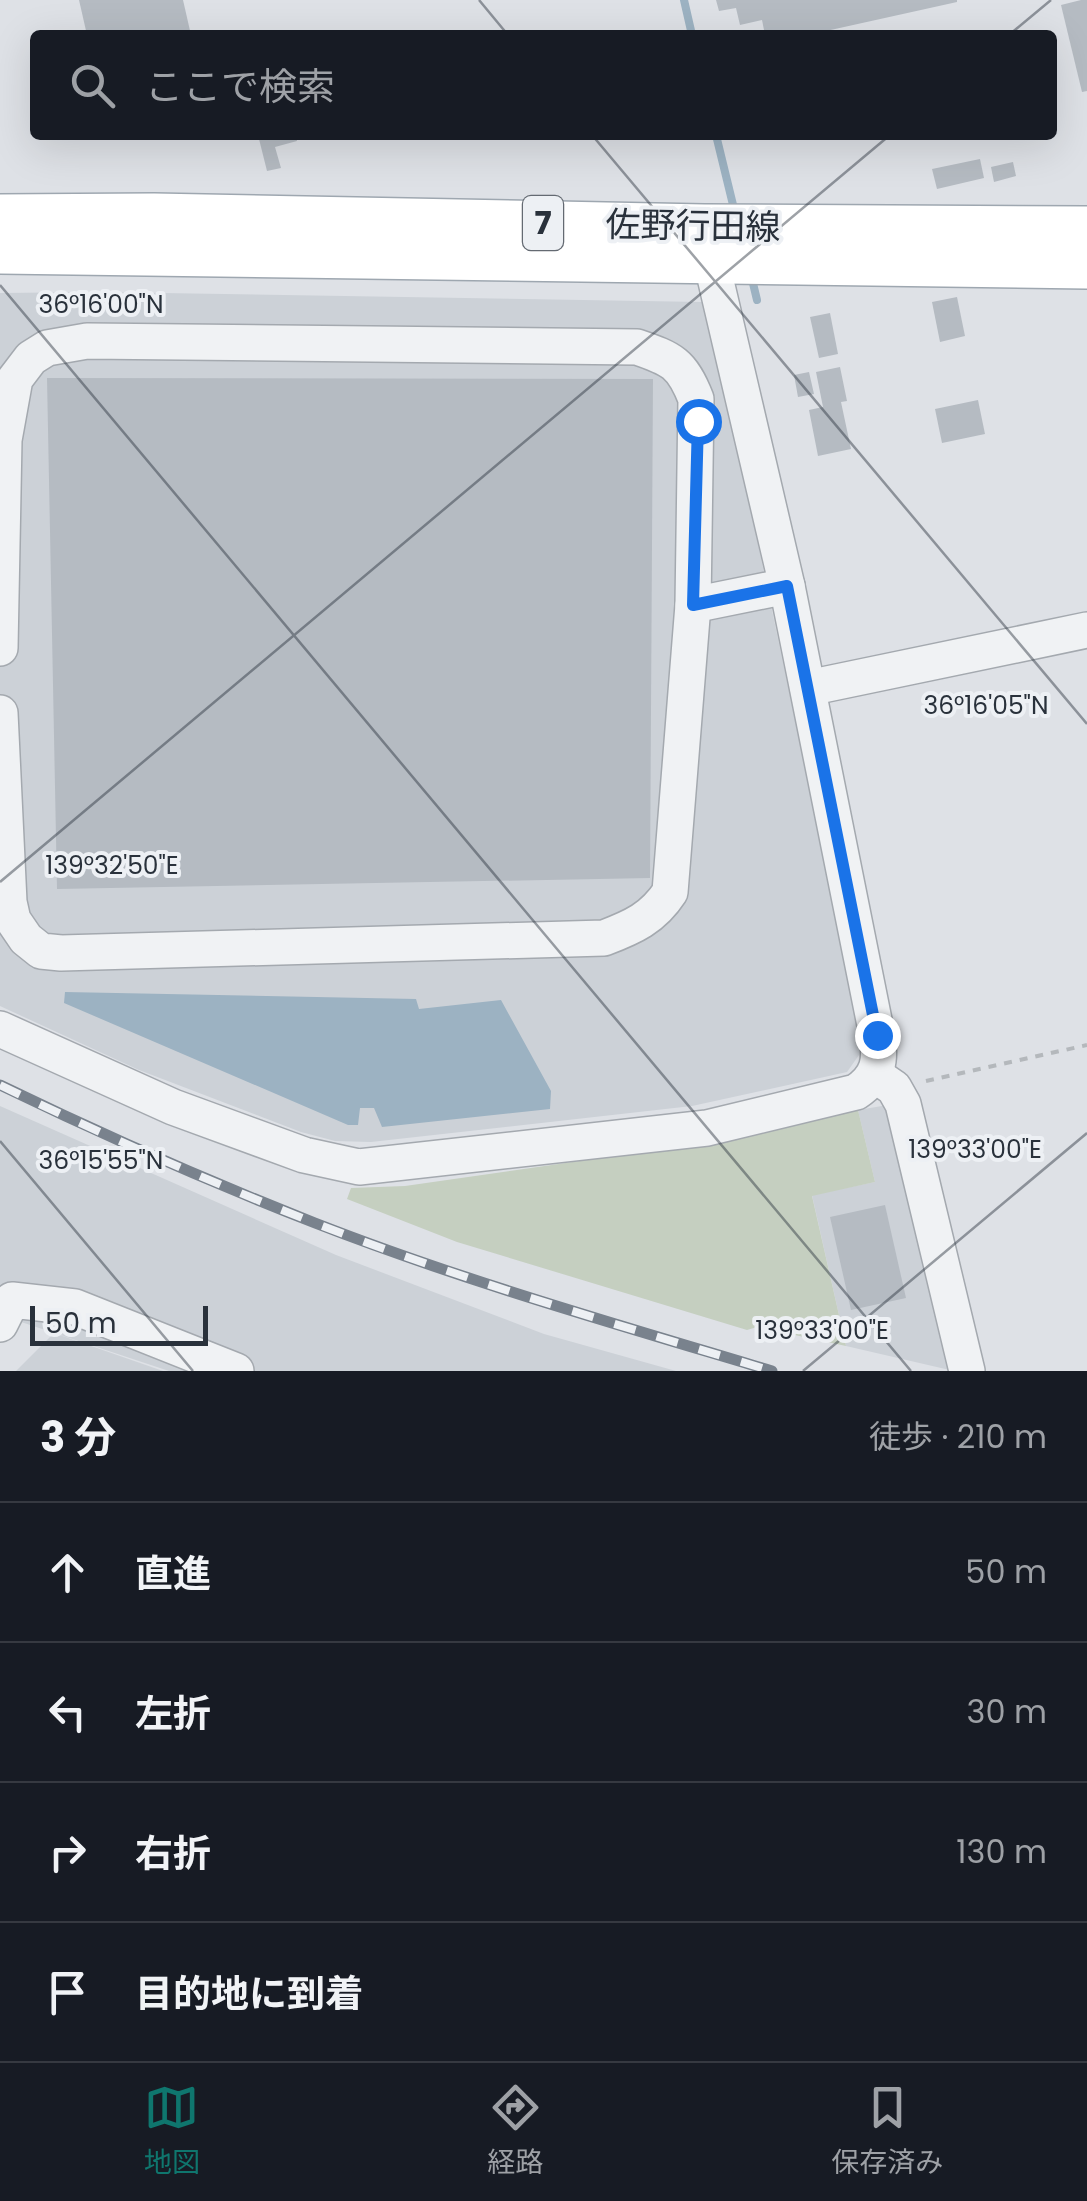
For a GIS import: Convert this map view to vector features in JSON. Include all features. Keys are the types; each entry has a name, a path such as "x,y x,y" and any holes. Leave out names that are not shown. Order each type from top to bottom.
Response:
{"main road":[{"name":"佐野行田線","path":"0,217 1087,229"},
{"name":"佐野行田線","path":"0,251 1087,266"}],"street":[{"path":"712,260 787,586 884,1082 903,1104 966,1371"},
{"path":"0,648 4,440 15,379 31,358 47,348 87,341 636,347 671,359 687,376 696,399 693,605 670,892 658,911 636,926 604,938 142,952 42,951 26,939 13,920 8,902 0,713"},
{"path":"693,605 787,586"},
{"path":"808,688 1087,630"},
{"path":"0,1029 173,1108 304,1155 359,1166 707,1128 884,1082"},
{"path":"0,1324 12,1300 76,1308 236,1371"}],"path":[{"path":"884,1082 1087,1045"}],"shaded area":[{"path":"0,293 702,302 749,501 864,1048 847,1072 692,1106 371,1142 335,1141 301,1132 139,1070 0,1006"},
{"path":"888,1105 954,1371 846,1346 812,1195 875,1182 858,1110"},
{"path":"0,1106 336,1255 544,1334 676,1371 169,1371 0,1315"},
{"path":"54,1333 163,1371 16,1371"}],"green space":[{"path":"858,1110 875,1182 812,1196 846,1346 757,1327 747,1330 457,1242 347,1199 351,1188 405,1186 726,1140"}],"water":[{"path":"65,992 416,999 419,1009 501,1000 551,1091 550,1109 382,1127 374,1108 360,1108 358,1125 348,1125 64,1003"}],"building":[{"path":"79,0 183,0 190,30 86,30"},
{"path":"716,0 957,0 831,30 764,30 762,20 740,25 736,8 719,11"},
{"path":"1087,0 1087,91 1082,92 1061,5"},
{"path":"259,140 297,140 275,147 281,168 267,171"},
{"path":"980,159 984,178 937,189 932,169"},
{"path":"1013,162 1016,176 994,182 991,167"},
{"path":"957,297 965,336 940,342 932,302"},
{"path":"830,313 838,354 819,358 810,317"},
{"path":"840,367 847,401 841,402 851,449 818,456 809,410 823,407 816,372"},
{"path":"809,372 814,394 798,397 794,375"},
{"path":"47,378 653,379 650,878 57,889"},
{"path":"978,400 985,434 942,443 935,409"},
{"path":"885,1205 906,1298 851,1310 830,1217"}],"waterway":[{"path":"684,0 691,30"},
{"path":"717,140 735,213"},
{"path":"751,275 757,300"}],"railway":[{"path":"0,1085 195,1174 371,1244 772,1371"}],"route":[{"path":"698,421 693,605 787,586 877,1035"}]}
